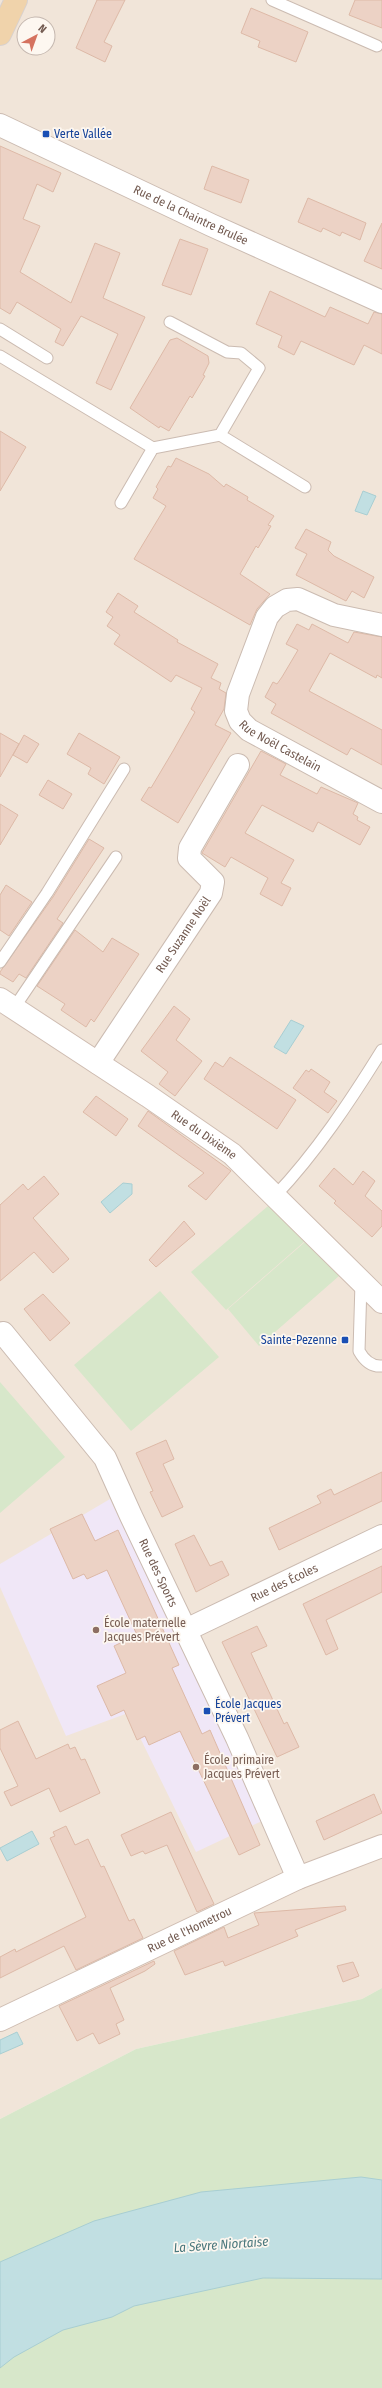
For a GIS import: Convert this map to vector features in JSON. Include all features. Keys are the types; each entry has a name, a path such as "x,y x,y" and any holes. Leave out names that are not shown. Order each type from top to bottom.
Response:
{"main road":[{"path":"0,34 16,0"}],"street":[{"name":"Rue de la Chaintre Brulée","path":"0,125 211,225 382,302"},
{"name":"Rue Noël Castelain","path":"382,625 358,621 334,614 298,598 281,603 267,617 238,694 236,711 240,721 249,730 382,802"},
{"name":"Rue Suzanne Noël","path":"98,1064 211,893 213,882 189,858 190,848 238,765"},
{"name":"Rue du Dixième","path":"7,1004 232,1154 382,1302"},
{"name":"Rue des Sports","path":"3,1333 105,1458 131,1516 237,1738 298,1878"},
{"name":"Rue des Écoles","path":"186,1630 382,1536"},
{"name":"Rue de l'Hometrou","path":"0,2020 298,1878 382,1846"}],"lane":[{"path":"272,0 378,46"},
{"path":"170,322 227,352 241,353 259,368 220,435"},
{"path":"0,329 47,358"},
{"path":"0,356 153,448 220,435 305,487"},
{"path":"121,503 153,448"},
{"path":"0,962 47,893 124,769"},
{"path":"7,1004 116,857"},
{"path":"275,1196 292,1178 333,1123 382,1050"},
{"path":"361,1281 359,1351 363,1359 370,1364 382,1366"}],"shaded area":[{"path":"0,0 382,0 382,1988 362,1999 136,2049 0,2119"},
{"name":"École maternelle Jacques Prévert","path":"110,1499 264,1820 196,1852 128,1713 66,1736 0,1587 0,1564"}],"green space":[{"path":"268,1206 305,1241 226,1310 191,1272"},
{"path":"305,1242 339,1276 259,1346 228,1309"},
{"path":"160,1291 219,1357 131,1431 74,1365"},
{"path":"0,1382 65,1457 0,1513"},
{"path":"382,1988 382,2388 0,2388 0,2119 136,2049 362,1999"}],"water":[{"path":"363,491 376,496 367,515 355,511"},
{"path":"291,1020 304,1026 286,1054 274,1047"},
{"path":"123,1183 132,1184 132,1194 110,1213 101,1202"},
{"path":"32,1831 39,1844 7,1861 0,1848"},
{"path":"17,2032 23,2044 0,2054 0,2040"},
{"name":"La Sèvre Niortaise","path":"361,2177 382,2180 382,2279 263,2278 134,2306 112,2317 63,2330 14,2357 0,2368 0,2262 94,2221 201,2192"}],"building":[{"path":"97,0 125,0 104,42 112,46 105,62 76,48"},
{"path":"355,0 382,0 382,28 349,15"},
{"path":"251,8 308,32 296,62 258,47 260,41 241,33"},
{"path":"0,146 61,173 53,192 37,184 23,219 40,226 20,272 71,303 95,243 120,253 103,298 145,317 111,390 96,383 118,334 81,316 63,346 55,342 61,329 17,302 10,314 0,308"},
{"path":"212,166 249,180 241,203 204,189"},
{"path":"308,198 366,223 360,240 342,232 340,236 323,228 321,232 298,222"},
{"path":"382,223 382,269 364,261"},
{"path":"180,239 208,249 191,295 162,285"},
{"path":"270,291 325,317 330,307 368,324 374,312 382,314 382,354 364,345 354,365 301,341 294,355 278,347 282,336 256,324"},
{"path":"177,338 208,356 209,363 203,375 205,376 192,398 190,396 169,431 160,426 159,428 130,408 170,340"},
{"path":"0,431 26,447 0,491"},
{"path":"176,458 209,474 224,487 226,484 248,497 247,500 274,516 268,525 271,526 258,548 256,546 240,574 270,594 257,609 250,625 134,559 166,506 153,498 158,489 156,487 168,466 171,467"},
{"path":"306,529 331,542 328,550 334,556 374,577 364,598 352,591 346,601 296,575 307,554 295,548"},
{"path":"118,593 138,606 134,612 178,640 177,642 218,664 211,678 221,683 219,689 226,693 224,709 215,725 231,733 178,823 141,800 149,787 151,788 195,712 191,709 202,688 176,675 171,682 114,644 120,635 107,626 113,617 106,612"},
{"path":"297,624 309,630 312,624 348,643 354,632 382,637 382,678 377,675 376,678 330,653 309,691 382,730 382,765 351,748 347,755 271,713 276,704 265,697 273,682 277,684 282,677 298,650 286,644"},
{"path":"0,733 19,744 0,777"},
{"path":"79,733 120,757 104,784 88,774 91,768 67,754"},
{"path":"24,735 39,744 27,763 13,755"},
{"path":"261,751 286,764 280,775 317,794 321,787 358,803 353,814 358,817 357,820 370,827 360,845 318,822 313,832 262,805 245,833 294,860 281,883 291,888 282,906 260,894 268,878 231,857 225,867 202,853"},
{"path":"48,780 72,794 63,809 39,795"},
{"path":"0,804 18,815 0,845"},
{"path":"89,839 104,848 57,919 63,923 26,978 19,974 13,982 0,974 0,972 53,897"},
{"path":"6,885 32,902 9,936 0,930 0,895"},
{"path":"75,930 103,952 112,938 139,954 94,1022 91,1019 86,1027 61,1010 65,1004 37,986"},
{"path":"174,1006 190,1019 176,1040 202,1061 175,1096 159,1084 168,1072 141,1051"},
{"path":"230,1057 296,1100 277,1129 204,1079 215,1062 223,1067"},
{"path":"311,1069 330,1082 324,1092 337,1101 328,1113 293,1088 306,1070 309,1072"},
{"path":"96,1096 128,1119 116,1136 83,1112"},
{"path":"148,1111 231,1171 206,1200 188,1186 204,1173 138,1126"},
{"path":"334,1168 353,1185 363,1171 375,1181 365,1196 382,1211 382,1226 372,1237 334,1203 336,1201 319,1186"},
{"path":"44,1176 59,1194 33,1218 69,1259 53,1273 34,1252 0,1281 0,1205 23,1184 28,1190"},
{"path":"184,1221 195,1234 156,1267 149,1260"},
{"path":"43,1294 70,1323 50,1341 24,1309"},
{"path":"166,1440 174,1459 163,1464 183,1507 162,1517 150,1492 153,1491 136,1453"},
{"path":"382,1472 382,1501 279,1550 269,1528 321,1503 317,1496 331,1489 334,1495"},
{"path":"82,1514 95,1541 118,1530 179,1665 172,1668 202,1734 210,1730 260,1845 239,1855 180,1731 149,1745 145,1736 137,1740 124,1710 111,1716 97,1686 126,1673 114,1646 137,1635 107,1570 87,1579 84,1574 73,1579 50,1529"},
{"path":"194,1535 210,1566 222,1561 229,1575 196,1592 175,1544"},
{"path":"382,1566 382,1592 326,1620 338,1649 326,1655 303,1604"},
{"path":"257,1626 267,1646 251,1653 284,1724 287,1722 299,1747 277,1757 222,1642"},
{"path":"18,1721 36,1759 68,1744 70,1749 75,1747 81,1760 85,1759 100,1793 60,1812 49,1788 11,1806 4,1792 18,1786 0,1748 0,1730"},
{"path":"374,1794 382,1813 324,1840 316,1821"},
{"path":"171,1812 214,1904 197,1912 167,1845 145,1854 143,1851 131,1856 121,1835"},
{"path":"66,1826 75,1845 88,1839 101,1867 104,1866 129,1921 134,1919 143,1938 76,1970 64,1946 0,1978 0,1957 15,1949 16,1952 86,1917 50,1838 55,1836 53,1832"},
{"path":"345,1906 346,1910 295,1930 298,1936 225,1966 223,1961 185,1975 174,1951 224,1927 228,1938 259,1925 254,1913"},
{"path":"154,1961 155,1964 145,1971 110,1988 124,2020 116,2024 120,2034 99,2044 93,2033 77,2041 59,2006"},
{"path":"353,1962 359,1976 343,1982 337,1966"}],"place":[{"name":"Verte Vallée","path":"46,134"},
{"name":"Sainte-Pezenne","path":"345,1340"},
{"name":"École maternelle Jacques Prévert","path":"96,1630"},
{"name":"École Jacques Prévert","path":"207,1711"},
{"name":"École primaire Jacques Prévert","path":"196,1767"}]}
